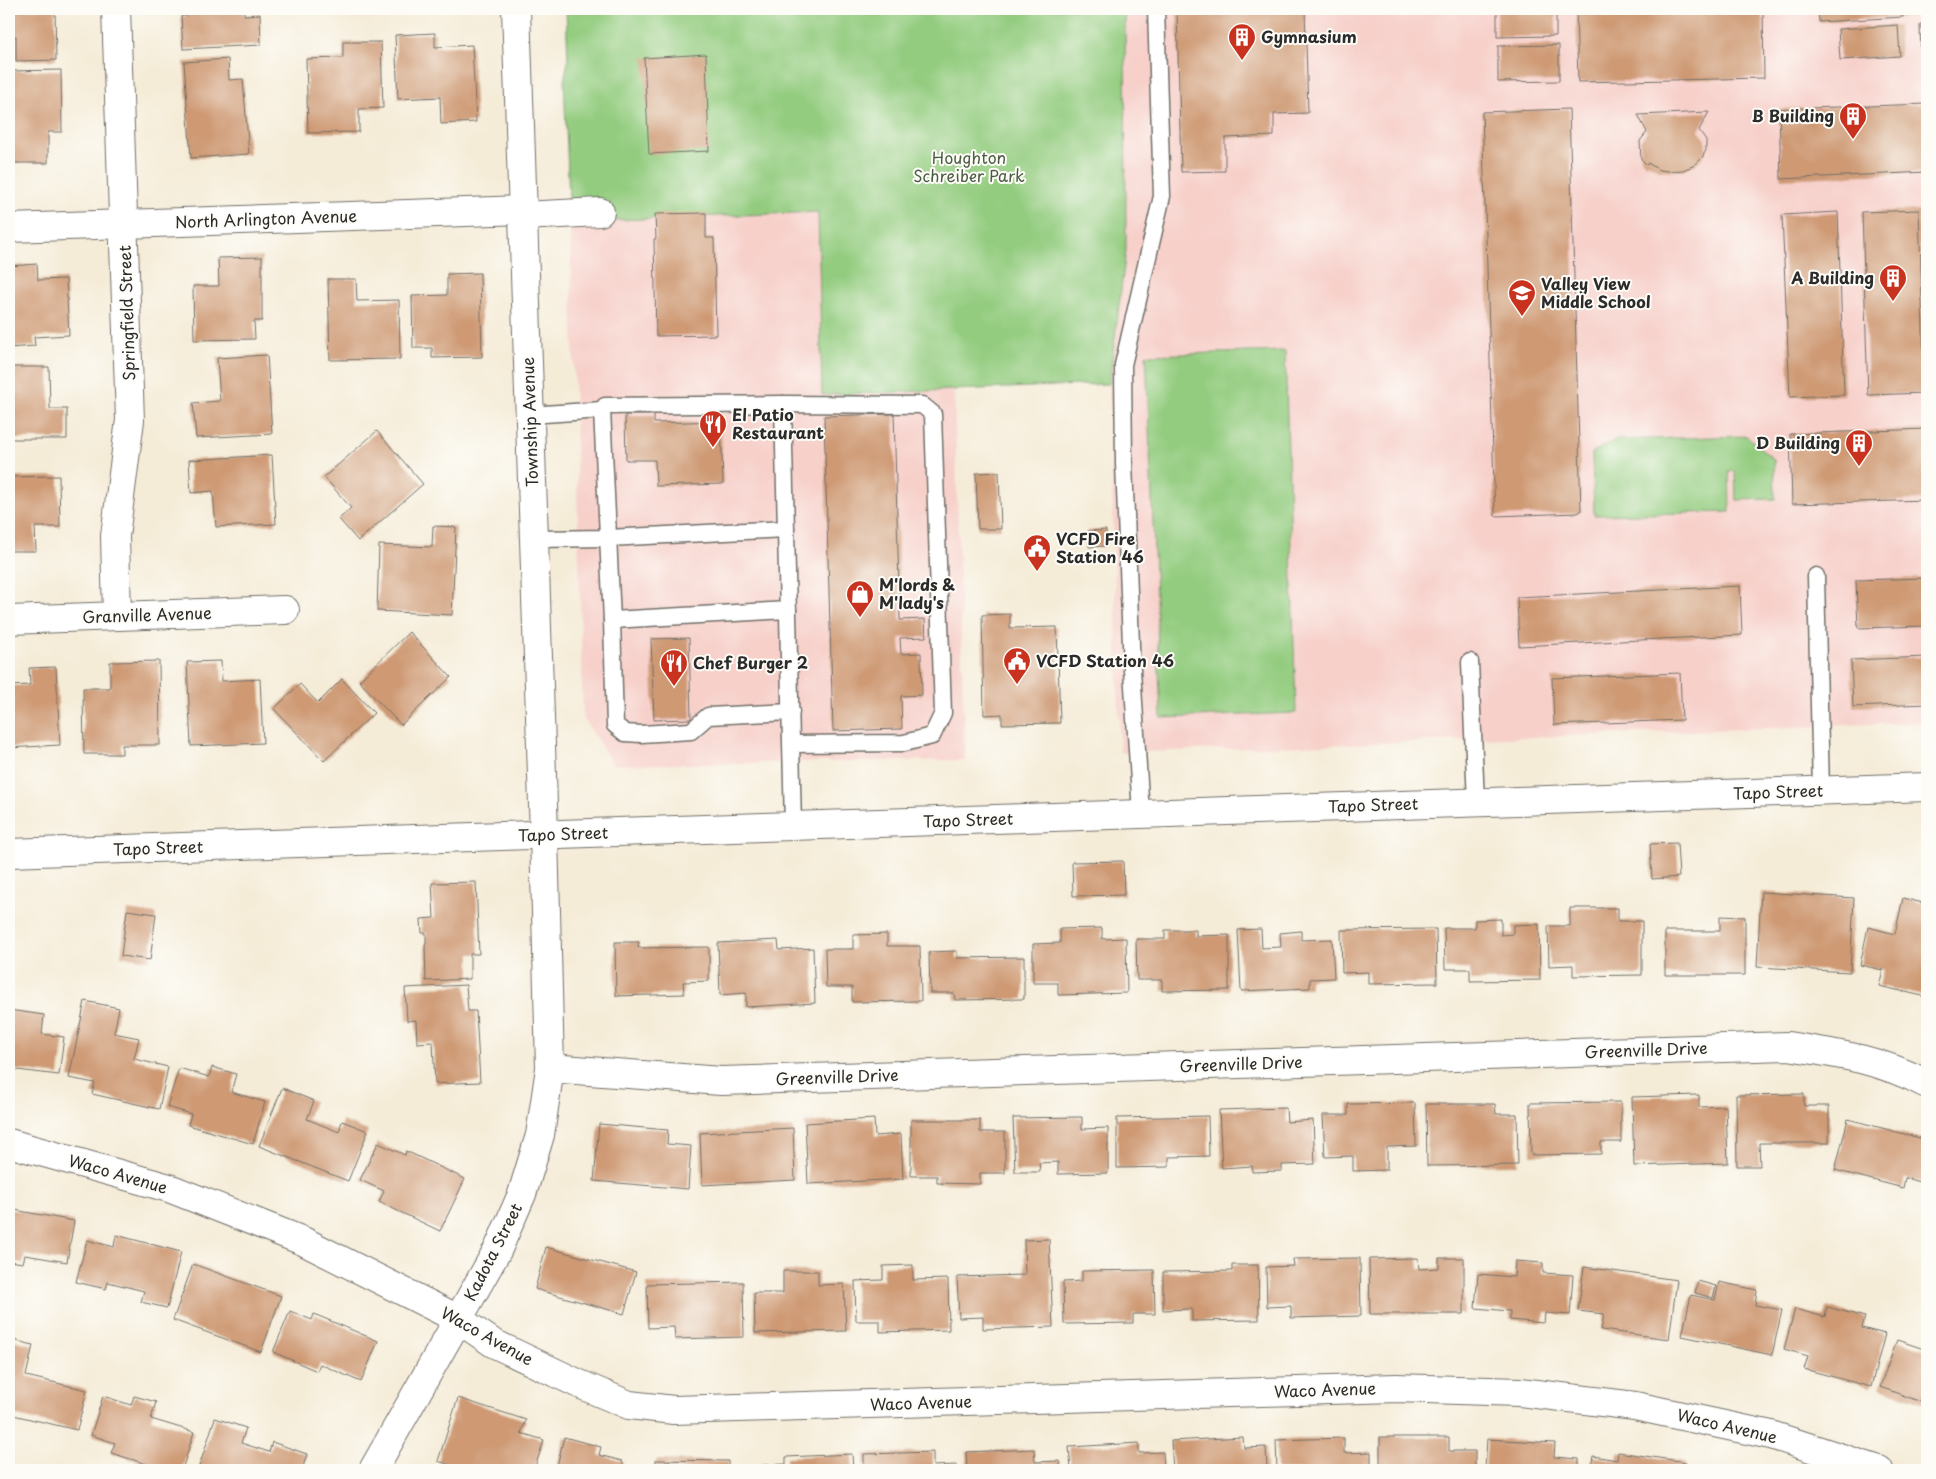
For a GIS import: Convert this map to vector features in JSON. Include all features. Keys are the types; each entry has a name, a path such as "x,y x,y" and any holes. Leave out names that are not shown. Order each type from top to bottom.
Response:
{"street":[{"name":"Springfield Street","path":"116,9 130,420 116,536 117,616"},
{"name":"Township Avenue","path":"516,9 544,834"},
{"name":"North Arlington Avenue","path":"9,228 600,212"},
{"name":"Granville Avenue","path":"9,620 285,610"},
{"name":"Tapo Street","path":"9,853 1927,787"},
{"name":"Kadota Street","path":"374,1470 498,1249 522,1194 540,1135 550,1068 544,834"},
{"name":"Greenville Drive","path":"550,1068 721,1081 1788,1046 1852,1055 1901,1070 1927,1084"},
{"name":"Waco Avenue","path":"9,1143 169,1188 304,1241 458,1319 493,1343 629,1405 674,1410 1396,1388 1520,1392 1635,1406 1771,1435 1879,1470"}],"lane":[{"path":"1141,814 1132,670 1124,463 1123,365 1162,196 1156,9"},
{"path":"530,415 602,410 605,406 783,404 922,405 933,414 943,713 932,736 904,743 791,744"},
{"path":"783,404 793,826"},
{"path":"602,410 615,725 625,733 691,731 708,716 791,712"},
{"path":"534,539 608,538 786,529"},
{"path":"1816,576 1821,791"},
{"path":"612,620 788,610"},
{"path":"1470,662 1476,802"}],"shaded area":[{"name":"Valley View Middle School","path":"1125,9 1927,9 1927,722 1120,753 1109,384 1126,250"},
{"path":"818,212 822,395 954,390 965,760 613,765 583,717 570,222"}],"green space":[{"name":"Houghton Schreiber Park","path":"566,9 1125,9 1126,250 1109,384 822,395 818,212 570,222 564,81 568,61"},
{"path":"1285,351 1296,713 1161,718 1146,355"},
{"path":"1747,436 1774,460 1775,499 1736,500 1735,471 1729,471 1730,512 1594,515 1592,453 1615,440"}],"building":[{"path":"9,9 55,9 56,60 16,61 16,36 9,37"},
{"path":"187,9 244,9 244,15 260,14 261,45 183,49 181,16 187,16"},
{"name":"Gymnasium","path":"1177,9 1305,9 1308,113 1274,114 1274,136 1225,138 1225,171 1181,172"},
{"path":"1497,9 1556,9 1556,36 1497,37"},
{"path":"1576,9 1763,9 1764,78 1578,82"},
{"path":"1818,9 1903,9 1903,17 1819,22"},
{"path":"1898,25 1900,56 1840,60 1838,29"},
{"path":"1920,25 1927,25 1927,57 1921,58"},
{"path":"435,33 435,47 472,45 476,122 441,124 440,97 398,99 395,35"},
{"path":"343,42 381,42 383,108 359,109 359,132 308,133 306,59 343,58"},
{"path":"1559,45 1559,81 1498,82 1498,46"},
{"path":"706,54 709,151 649,154 644,58"},
{"path":"228,59 229,80 243,79 249,154 191,158 184,62"},
{"path":"61,70 62,132 48,132 48,163 9,163 9,71"},
{"name":"B Building","path":"1927,104 1927,172 1781,179 1779,109"},
{"path":"1569,109 1581,511 1578,513 1495,516 1482,112"},
{"path":"1709,112 1699,130 1706,140 1706,150 1702,158 1695,165 1683,170 1659,170 1648,163 1647,165 1641,159 1640,141 1647,132 1638,115"},
{"name":"A Building","path":"1919,210 1925,393 1868,395 1862,212"},
{"path":"1838,212 1844,395 1790,397 1782,215"},
{"path":"706,213 706,238 714,238 716,335 656,336 655,214"},
{"path":"262,257 262,321 254,321 255,339 194,340 193,286 219,286 218,258"},
{"path":"37,264 38,280 66,279 69,335 34,337 35,346 9,348 9,266"},
{"path":"480,273 482,357 432,358 432,348 413,348 412,296 447,295 447,274"},
{"path":"328,279 356,279 357,301 399,300 400,359 330,360"},
{"path":"267,355 272,434 196,438 193,403 220,401 217,358"},
{"path":"9,367 49,367 50,409 67,409 67,439 9,439"},
{"path":"894,414 900,620 925,619 926,637 900,638 901,654 921,653 922,695 901,696 902,729 833,731 824,416"},
{"path":"625,415 654,415 654,423 721,421 723,484 656,486 655,460 626,460"},
{"name":"D Building","path":"1927,429 1927,500 1792,504 1790,434"},
{"path":"377,431 423,484 358,541 339,519 351,508 324,477"},
{"path":"272,455 276,524 216,527 213,491 191,493 189,460"},
{"path":"999,472 1001,529 978,529 976,473"},
{"path":"59,476 60,527 35,527 36,551 9,551 9,477"},
{"path":"433,526 456,527 452,615 377,611 379,545 432,547"},
{"path":"1106,530 1106,546 1089,547 1088,531"},
{"path":"1927,578 1927,626 1858,628 1856,580"},
{"path":"1740,586 1742,635 1519,646 1517,597"},
{"path":"1010,614 1010,628 1057,627 1060,723 1002,724 1002,714 984,715 982,615"},
{"path":"409,632 451,677 401,725 359,681"},
{"path":"689,638 691,719 654,720 651,639"},
{"path":"1927,657 1927,704 1853,707 1851,660"},
{"path":"159,661 160,745 122,745 122,754 84,754 83,688 110,688 110,662"},
{"path":"221,661 222,681 260,679 263,743 191,746 187,662"},
{"path":"56,667 60,745 9,748 9,686 30,685 29,668"},
{"path":"1680,673 1682,720 1554,725 1552,678"},
{"path":"342,679 374,713 324,761 274,709 300,684 318,703"},
{"path":"1677,843 1679,877 1652,879 1650,844"},
{"path":"1123,861 1124,895 1073,896 1072,862"},
{"path":"476,882 479,954 470,954 470,979 426,981 426,933 422,933 421,919 434,918 432,883"},
{"path":"1761,892 1854,898 1850,972 1757,967"},
{"path":"1903,898 1927,904 1927,997 1879,986 1883,970 1860,965 1868,927 1895,934"},
{"path":"1570,908 1618,908 1618,921 1642,921 1642,975 1573,976 1573,965 1549,966 1548,926 1570,926"},
{"path":"127,910 156,914 150,960 121,956"},
{"path":"1720,916 1745,917 1745,975 1665,975 1665,931 1720,931"},
{"path":"1501,919 1501,935 1513,934 1513,925 1539,924 1540,980 1470,981 1470,969 1445,969 1444,928 1475,928 1475,920"},
{"path":"1102,928 1102,939 1126,938 1127,993 1058,995 1058,983 1033,983 1033,944 1060,943 1060,929"},
{"path":"1261,929 1262,948 1281,947 1280,933 1301,931 1301,940 1332,939 1334,978 1310,979 1310,988 1241,991 1238,930"},
{"path":"1436,929 1437,983 1368,984 1368,972 1342,973 1341,930"},
{"path":"1165,930 1196,930 1196,936 1229,935 1229,990 1162,991 1162,980 1137,980 1136,939 1165,939"},
{"path":"887,934 887,946 920,946 921,1001 852,1002 852,987 826,987 825,949 853,949 853,935"},
{"path":"778,940 779,950 813,948 815,1003 746,1007 746,993 720,995 718,943"},
{"path":"615,942 639,942 638,948 709,947 709,981 683,982 684,994 616,996"},
{"path":"957,951 957,958 1024,957 1024,999 955,1000 954,993 930,993 929,952"},
{"path":"466,985 468,1011 476,1011 480,1082 435,1084 433,1042 417,1043 416,1020 407,1021 405,988"},
{"path":"85,1001 119,1008 114,1033 139,1038 134,1059 168,1067 159,1109 92,1094 95,1083 69,1078"},
{"path":"9,1010 44,1015 42,1034 64,1037 59,1075 9,1069"},
{"path":"212,1067 236,1074 231,1092 265,1102 253,1144 188,1125 191,1114 167,1107 179,1068 209,1077"},
{"path":"282,1088 314,1101 307,1119 339,1132 342,1121 368,1131 348,1181 259,1146"},
{"path":"1804,1094 1804,1106 1829,1106 1829,1143 1759,1143 1760,1166 1737,1166 1736,1095"},
{"path":"1699,1095 1699,1107 1726,1106 1728,1163 1634,1166 1632,1097"},
{"path":"1621,1102 1621,1142 1601,1142 1601,1154 1531,1155 1530,1103"},
{"path":"1415,1103 1416,1146 1387,1147 1387,1170 1353,1171 1353,1156 1325,1157 1323,1115 1348,1115 1348,1104"},
{"path":"1426,1104 1495,1104 1496,1114 1517,1114 1518,1165 1427,1166"},
{"path":"1286,1108 1287,1122 1313,1120 1315,1164 1282,1165 1282,1171 1252,1172 1252,1166 1222,1168 1219,1110"},
{"path":"1208,1116 1209,1156 1169,1157 1169,1167 1117,1168 1117,1118"},
{"path":"1082,1117 1082,1129 1108,1128 1108,1173 1058,1174 1058,1162 1039,1163 1040,1172 1015,1172 1013,1118"},
{"path":"874,1119 875,1136 901,1134 903,1179 808,1184 805,1123"},
{"path":"1848,1119 1927,1140 1927,1184 1905,1178 1903,1188 1835,1170"},
{"path":"911,1120 980,1120 980,1132 1005,1132 1005,1173 980,1173 980,1184 937,1183 937,1176 911,1176"},
{"path":"599,1124 668,1130 667,1144 691,1146 688,1189 594,1181"},
{"path":"793,1128 795,1180 702,1185 700,1133"},
{"path":"378,1143 405,1155 406,1151 465,1179 440,1231 379,1202 384,1191 360,1180"},
{"path":"9,1209 74,1221 67,1262 25,1255 23,1263 9,1261"},
{"path":"116,1235 181,1252 167,1308 141,1302 144,1291 108,1282 106,1289 76,1282 87,1240 114,1247"},
{"path":"1049,1239 1053,1327 983,1329 983,1317 959,1318 957,1277 1025,1275 1024,1240"},
{"path":"546,1247 636,1272 624,1314 535,1289"},
{"path":"1360,1258 1361,1316 1291,1318 1291,1306 1267,1307 1266,1267 1294,1266 1293,1259"},
{"path":"1418,1258 1419,1269 1439,1268 1439,1258 1464,1258 1464,1314 1370,1314 1369,1259"},
{"path":"1515,1261 1543,1263 1543,1273 1573,1275 1570,1315 1545,1313 1544,1323 1510,1320 1510,1311 1475,1308 1478,1274 1514,1277"},
{"path":"193,1264 281,1296 261,1352 173,1320"},
{"path":"913,1265 913,1280 948,1279 949,1330 880,1332 880,1321 856,1321 855,1281 883,1280 883,1266"},
{"path":"1232,1265 1258,1265 1259,1320 1192,1321 1192,1309 1163,1310 1163,1272 1232,1271"},
{"path":"1584,1267 1677,1280 1669,1339 1601,1330 1604,1314 1578,1311"},
{"path":"1154,1270 1155,1314 1133,1314 1133,1323 1064,1324 1063,1282 1082,1281 1082,1271"},
{"path":"783,1271 818,1271 818,1285 844,1284 846,1331 755,1333 754,1293 783,1293"},
{"path":"1698,1281 1716,1286 1713,1298 1695,1293"},
{"path":"743,1282 744,1337 675,1339 674,1327 648,1328 647,1284"},
{"path":"1719,1282 1757,1290 1755,1305 1782,1310 1772,1355 1682,1336 1691,1295 1715,1300"},
{"path":"1827,1307 1865,1317 1862,1328 1885,1334 1871,1387 1804,1369 1808,1356 1784,1349 1795,1309 1825,1317"},
{"path":"290,1311 312,1320 314,1314 378,1341 361,1382 320,1364 317,1371 273,1352"},
{"path":"9,1339 33,1345 26,1376 87,1390 77,1430 9,1414"},
{"path":"1897,1340 1924,1349 1925,1346 1927,1347 1927,1404 1880,1387"},
{"path":"103,1396 131,1405 134,1396 156,1402 151,1419 194,1432 182,1470 166,1470 111,1453 115,1443 91,1435"},
{"path":"458,1398 526,1420 521,1433 544,1440 534,1470 466,1470 438,1461"},
{"path":"215,1418 246,1428 241,1443 269,1452 272,1442 307,1454 302,1470 198,1470"},
{"path":"564,1437 601,1447 599,1455 622,1461 624,1468 629,1470 556,1470"},
{"path":"1243,1437 1244,1448 1266,1447 1267,1470 1173,1470 1171,1441"},
{"path":"1380,1437 1449,1437 1449,1451 1475,1451 1475,1470 1380,1470"},
{"path":"1344,1438 1344,1453 1371,1452 1371,1470 1277,1470 1276,1440"},
{"path":"1487,1439 1555,1443 1554,1457 1579,1459 1579,1470 1485,1470"},
{"path":"1139,1443 1139,1453 1163,1452 1164,1470 1071,1470 1069,1447"},
{"path":"1034,1449 1035,1462 1060,1461 1060,1470 967,1470 966,1452"},
{"path":"933,1452 933,1466 957,1465 957,1470 864,1470 864,1454"},
{"path":"1618,1452 1686,1462 1685,1470 1591,1470 1593,1456 1617,1460"},
{"path":"852,1454 853,1470 762,1470 762,1465 786,1464 786,1457"},
{"path":"656,1460 728,1461 728,1470 656,1470"}],"place":[{"name":"Gymnasium","path":"1242,61"},
{"name":"B Building","path":"1853,140"},
{"name":"A Building","path":"1893,302"},
{"name":"Valley View Middle School","path":"1522,317"},
{"name":"El Patio Restaurant","path":"713,448"},
{"name":"D Building","path":"1859,467"},
{"name":"VCFD Fire Station 46","path":"1037,572"},
{"name":"M'lords & M'lady's","path":"860,618"},
{"name":"VCFD Station 46","path":"1017,685"},
{"name":"Chef Burger 2","path":"674,687"}]}
